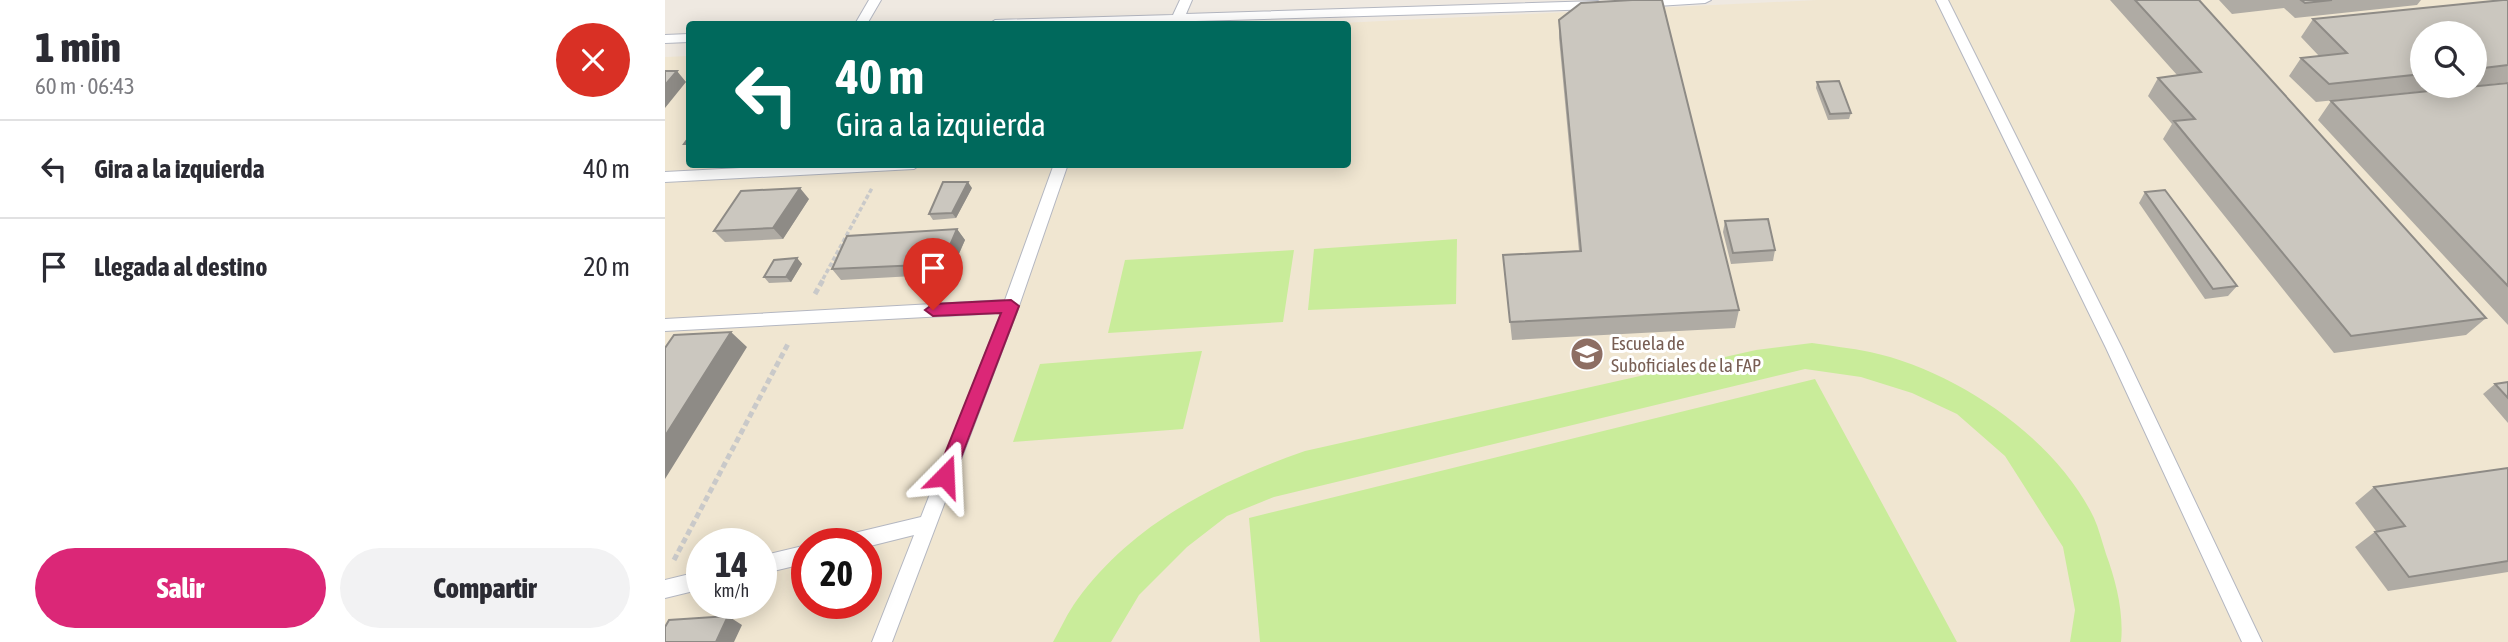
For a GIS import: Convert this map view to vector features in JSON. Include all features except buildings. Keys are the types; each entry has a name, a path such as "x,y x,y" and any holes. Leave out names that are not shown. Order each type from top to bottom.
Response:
{"lane":[{"path":"863,21 875,0"},
{"path":"1178,19 1186,0"},
{"path":"1625,4 1705,0"},
{"path":"1942,0 2114,348 2252,642"},
{"path":"1135,21 1612,4"},
{"path":"665,39 686,38"},
{"path":"665,177 843,168"},
{"path":"882,642 1011,306 1060,168"},
{"path":"665,325 1011,306"},
{"path":"882,535 926,524"},
{"path":"665,589 686,584"}],"path":[{"path":"671,564 882,168"}],"shaded area":[{"name":"Escuela de Suboficiales de la FAP","path":"1817,0 2508,0 2508,642 665,642 665,57 686,56 686,168 1351,168 1351,23"}],"green space":[{"path":"1457,239 1456,304 1308,310 1314,249"},
{"path":"1294,250 1283,322 1108,333 1125,260"},
{"path":"1812,343 1870,352 1936,374 1968,391 2029,435 2055,461 2077,489 2094,518 2118,597 2121,642 2070,642 2075,610 2063,547 2005,456 1957,414 1912,393 1861,377 1805,369 1274,497 1227,516 1187,547 1139,595 1111,642 1053,642 1077,600 1124,548 1179,508 1240,476 1272,463 1305,451 1756,350"},
{"path":"1202,351 1183,429 1013,442 1040,364"},
{"path":"1815,379 1957,642 1260,642 1249,518"}],"place":[{"name":"Escuela de Suboficiales de la FAP","path":"1587,354"}],"route":[{"path":"933,310 1011,306 945,476"}]}
